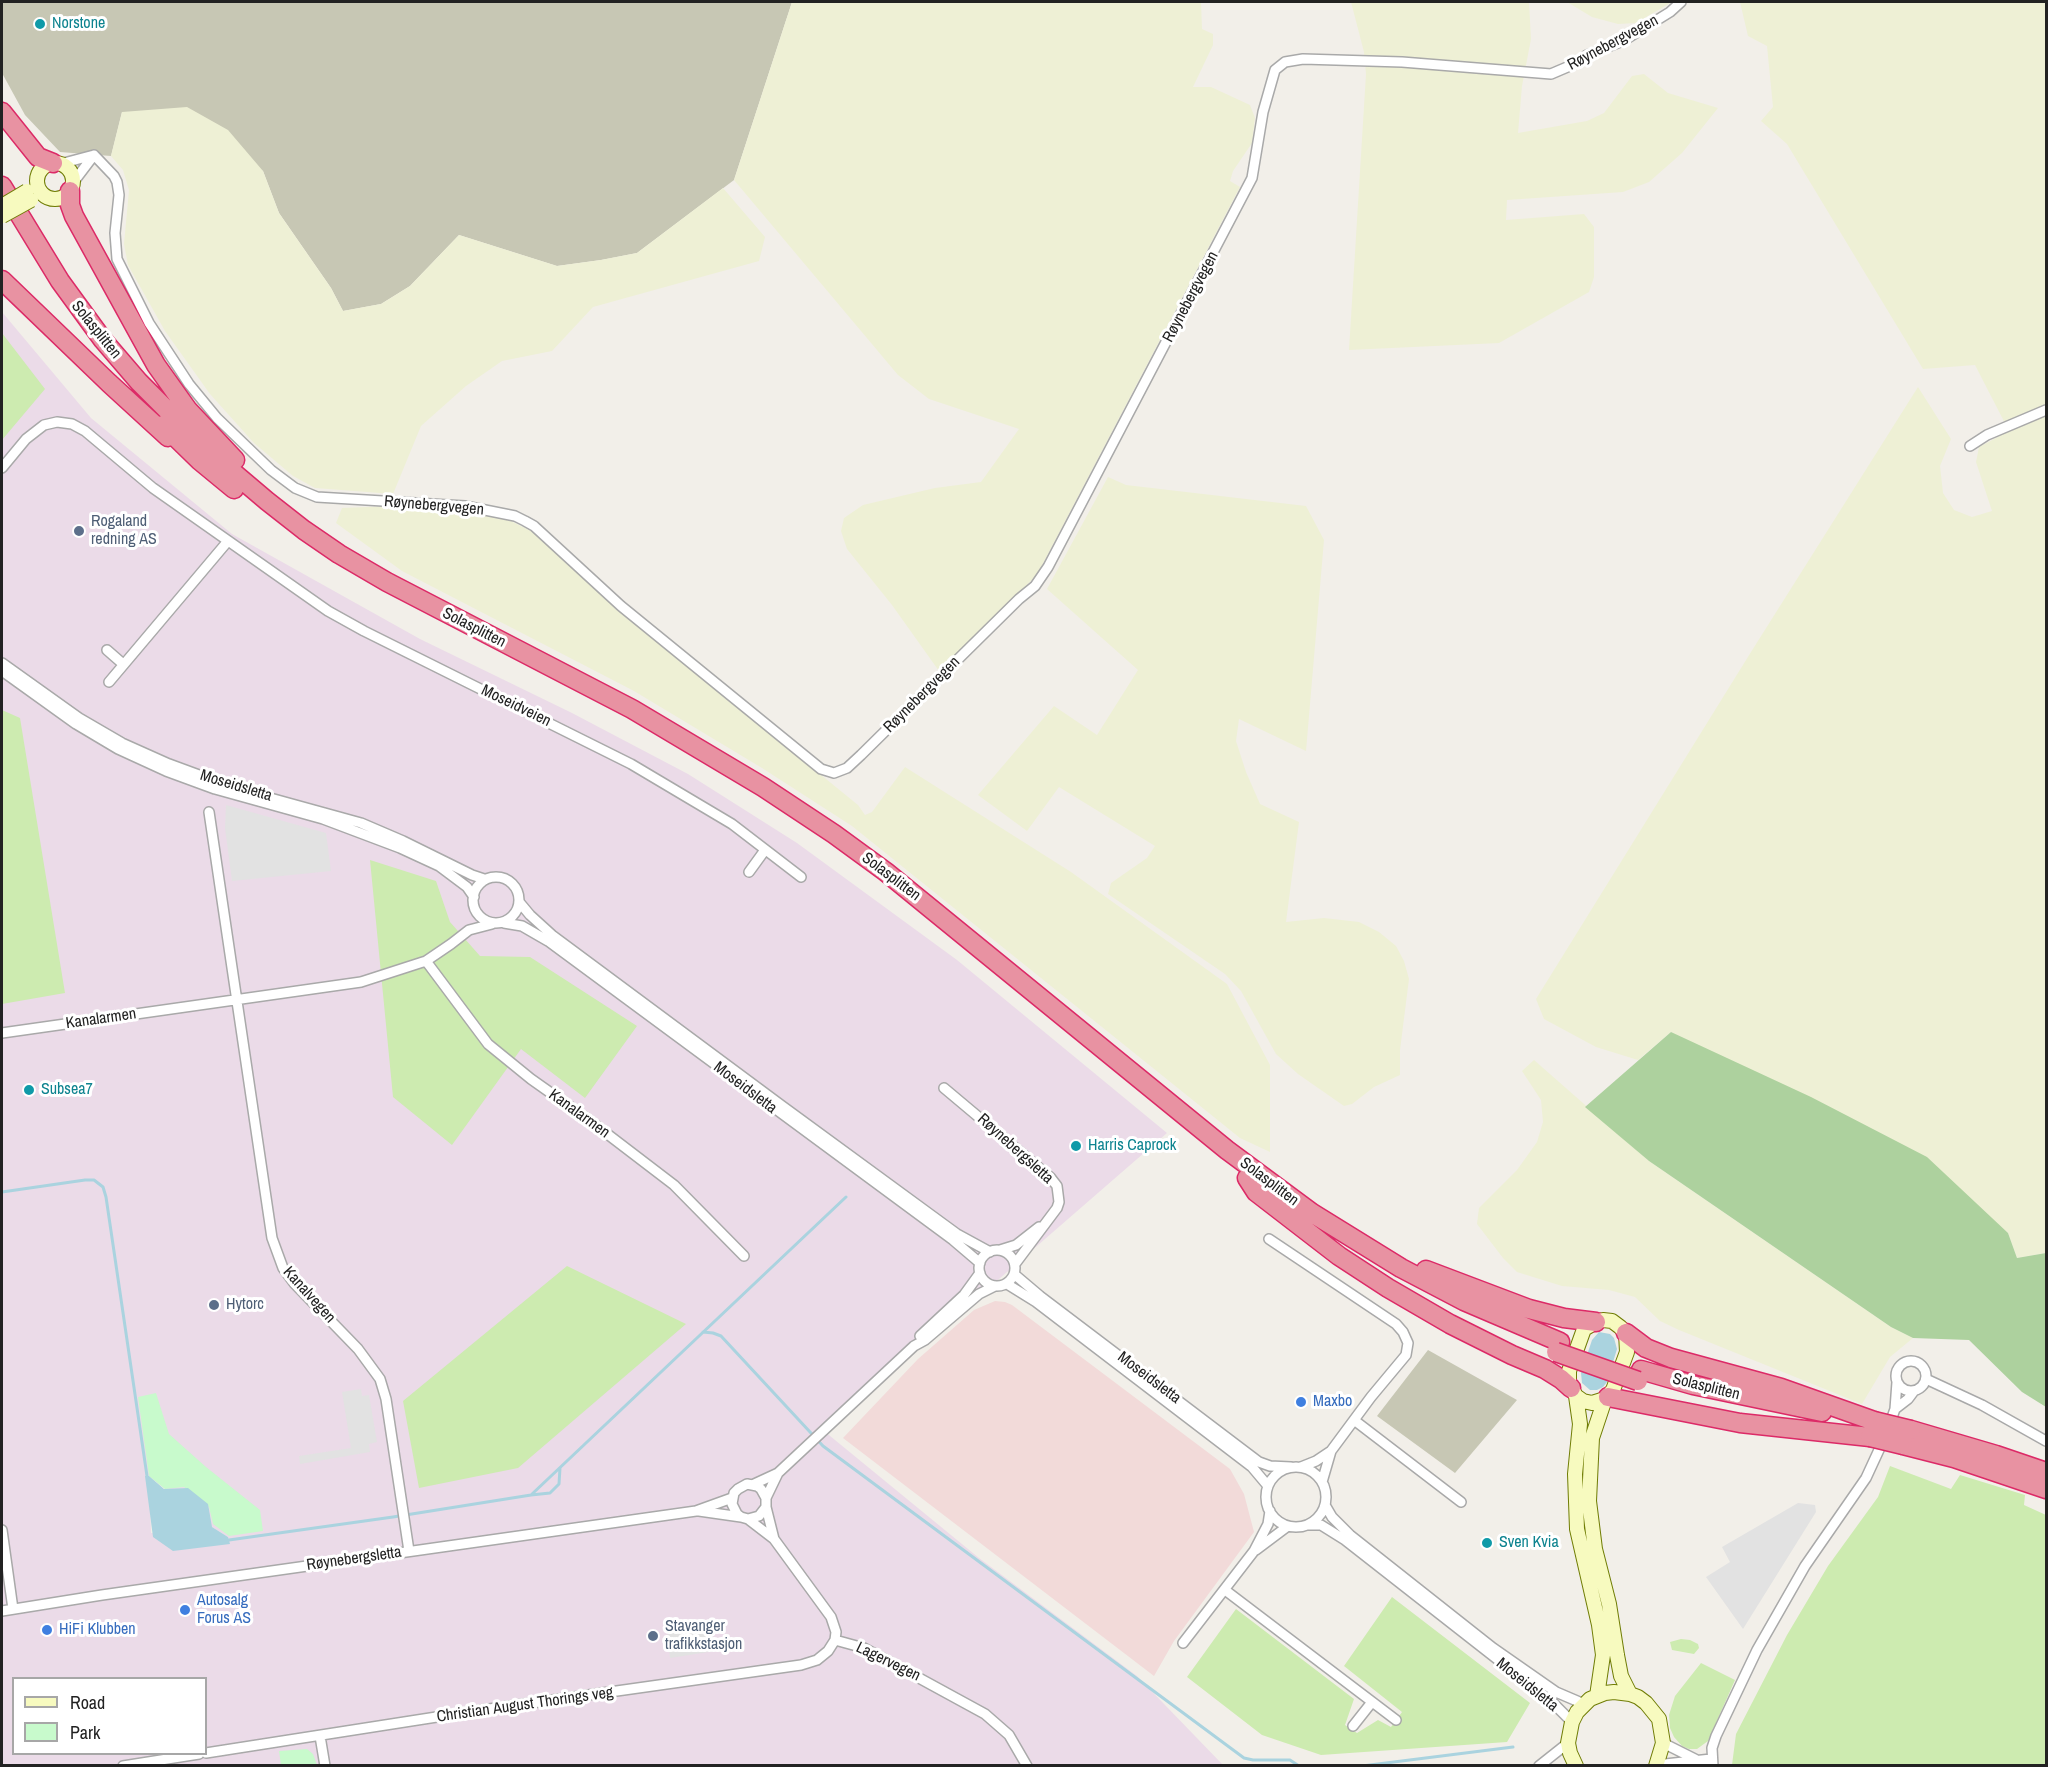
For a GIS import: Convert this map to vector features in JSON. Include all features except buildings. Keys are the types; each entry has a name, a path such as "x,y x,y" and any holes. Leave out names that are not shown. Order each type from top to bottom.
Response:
{"highway":[{"path":"2,112 38,157 56,163"},
{"name":"Solasplitten","path":"2,186 43,257 78,308 139,382 208,451 304,530 387,582 632,709 763,787 834,834 936,912 1219,1143 1312,1213 1401,1268 1558,1347"},
{"path":"71,188 70,205 74,216 135,329 173,391 252,479 304,530"},
{"name":"Solasplitten","path":"2,206 44,279 93,347 167,429 200,461 259,510 299,540 381,592 666,742 757,796 818,837 928,920 1246,1178 1317,1230 1395,1278 1457,1310 1692,1396 1872,1429"},
{"path":"2,280 162,432 200,461"},
{"path":"1246,1178 1256,1192 1339,1256 1418,1306 1512,1355 1545,1369 1573,1392"},
{"path":"1312,1213 1327,1217 1359,1238 1395,1256 1464,1284 1538,1311 1596,1322"},
{"path":"1626,1333 1636,1342 1657,1353 1781,1388 1872,1429 2046,1472"},
{"path":"1606,1398 1740,1423 1872,1429"},
{"path":"1907,1438 1954,1458 2046,1489"}],"street":[{"name":"Røynebergvegen","path":"94,155 117,182 114,232 117,259 149,323 189,384 210,410 244,446 271,470 295,488 317,497 465,506 525,520 648,629 821,769 834,773 847,768 861,755 1019,599 1035,586 1048,567 1252,178 1263,112 1275,70 1284,62 1303,59 1413,62 1551,74 1572,65 1587,55 1623,41 1670,12 1681,2"},
{"path":"2,216 32,191 41,169 56,163 94,155"},
{"path":"2,206 32,191 46,197 59,198 71,188 94,155"},
{"path":"56,163 69,171 71,188"},
{"path":"1970,446 1987,435 2046,410"},
{"name":"Moseidveien","path":"2,468 26,439 44,425 57,422 72,424 85,431 153,488 328,611 631,764 732,824 801,877"},
{"path":"109,682 228,542"},
{"path":"107,650 123,664"},
{"name":"Moseidsletta","path":"2,663 79,718 122,743 234,788 361,823 484,879"},
{"name":"Moseidsletta","path":"2,671 76,724 118,749 166,771 232,795 323,819 400,848 439,866 466,887 474,897"},
{"path":"209,812 236,1000"},
{"path":"749,872 765,850"},
{"path":"496,876 509,880 518,890 520,903 515,915 504,922 492,924 480,918 473,908 474,897 475,889 484,879 496,876"},
{"name":"Moseidsletta","path":"520,903 552,935 957,1234 990,1252"},
{"name":"Kanalarmen","path":"460,936 467,928 473,908"},
{"name":"Moseidsletta","path":"504,922 522,926 548,941 953,1240 980,1268"},
{"name":"Kanalarmen","path":"2,1033 361,982 426,961 469,930 492,924"},
{"name":"Kanalarmen","path":"426,961 488,1044 531,1079 674,1185 744,1256"},
{"name":"Kanalvegen","path":"236,1000 276,1253 294,1283 358,1349 380,1379 386,1399 409,1551"},
{"name":"Røynebergsletta","path":"944,1088 1050,1177 1057,1186 1059,1202 1015,1269"},
{"path":"778,1473 759,1516 745,1518 733,1509 732,1498 738,1489 778,1473 914,1346 920,1337 964,1295 980,1268 983,1256 1016,1245 1048,1221"},
{"path":"1184,1643 1254,1551 1268,1524 1270,1511 1266,1494 1274,1477 1281,1471 1316,1461 1331,1451 1406,1355 1408,1343 1396,1324 1269,1239"},
{"path":"914,1346 925,1340 969,1301 995,1286 1007,1284 1015,1269 1010,1255 1000,1250"},
{"path":"980,1268 985,1281 995,1286"},
{"name":"Moseidsletta","path":"1015,1269 1040,1296 1259,1461 1270,1466 1296,1467"},
{"name":"Moseidsletta","path":"1007,1284 1036,1302 1252,1467 1268,1486"},
{"path":"1597,1696 1603,1655 1599,1625 1577,1528 1575,1474 1580,1424 1569,1371 1584,1329 1596,1322 1612,1322 1626,1333 1628,1340 1627,1352 1616,1384 1606,1398 1592,1438 1589,1501 1595,1549 1609,1604 1617,1655 1622,1676 1630,1694"},
{"path":"1512,1355 1549,1379 1564,1393 1574,1416 1577,1441"},
{"path":"1895,1408 1922,1387 1926,1378 1922,1365 1909,1361 1900,1366 1896,1376 1902,1388 1914,1391"},
{"path":"1926,1378 1982,1405 2046,1441"},
{"path":"1663,1743 1695,1759 1712,1762 1712,1748 1719,1728 1762,1640 1805,1566 1874,1464 1895,1408 1898,1382"},
{"path":"1573,1392 1583,1401 1592,1403 1606,1398"},
{"path":"1354,1420 1461,1502"},
{"path":"1322,1482 1331,1451"},
{"path":"1270,1511 1281,1523 1299,1527 1316,1520 1325,1505 1326,1493 1317,1475 1296,1467"},
{"path":"752,1485 761,1489 766,1503"},
{"name":"Røynebergsletta","path":"2,1611 696,1511 732,1498"},
{"name":"Lagervegen","path":"766,1503 774,1539"},
{"name":"Moseidsletta","path":"1325,1505 1332,1517 1350,1534 1493,1648 1556,1692 1584,1704"},
{"name":"Røynebergsletta","path":"696,1511 745,1518"},
{"name":"Lagervegen","path":"745,1518 774,1539 826,1609 834,1624 836,1640 864,1648 985,1714 1009,1735 1027,1766"},
{"name":"Moseidsletta","path":"1308,1525 1321,1525 1345,1540 1552,1702 1572,1722"},
{"path":"1254,1551 1288,1526"},
{"path":"2,1530 13,1609"},
{"path":"1225,1590 1396,1720"},
{"name":"Christian August Thorings veg","path":"207,1753 475,1711 801,1665 822,1656 836,1640"},
{"path":"1576,1766 1568,1743 1572,1722 1584,1704 1597,1696 1614,1692 1630,1694 1653,1710 1662,1727 1663,1743 1656,1765 1695,1759"},
{"path":"1353,1726 1372,1702"},
{"path":"320,1736 325,1766"},
{"path":"1539,1766 1568,1743"},
{"path":"123,1766 193,1755"}],"shaded area":[{"name":"Norstone","path":"2,2 792,2 734,180 637,253 557,266 459,235 410,286 381,304 343,311 331,288 279,213 263,171 122,112 111,156 60,152 25,115 2,73"},
{"path":"792,2 1201,2 1202,29 1213,34 1213,45 1193,87 1211,87 1250,105 1255,118 1252,143 1233,171 1230,181 1240,187 1037,575 939,671 892,605 847,549 841,531 844,518 863,505 935,488 981,482 1019,429 929,399 898,375 734,180"},
{"path":"1351,2 1529,2 1531,39 1522,86 1518,133 1587,121 1604,113 1632,76 1644,74 1668,93 1718,108 1682,153 1649,182 1623,192 1507,200 1506,220 1584,214 1594,227 1594,277 1589,292 1499,343 1349,350 1366,74 1364,52"},
{"path":"1567,2 1672,2 1636,23 1618,24 1592,17"},
{"path":"1740,2 2046,2 2046,1253 2017,1258 2008,1233 1671,1032 1638,1060 1596,1047 1544,1019 1536,999 1918,387 1951,439 1940,466 1943,493 1954,510 1972,517 1992,511 1976,462 1979,447 2009,431 1975,365 1923,369 1787,144 1761,121 1773,107 1767,46 1748,36"},
{"path":"187,107 228,130 263,171 279,213 331,288 343,311 381,304 410,286 459,235 557,266 601,260 637,253 723,188 765,237 759,261 593,307 552,351 502,361 466,386 421,426 393,494 315,488 293,476 254,443 210,394 165,331 128,265 124,244 129,190 123,170 111,156 122,112"},
{"path":"2,312 91,418 232,534 420,639 572,713 688,774 797,843 957,960 1167,1133 824,1431 979,1558 1137,1676 1223,1765 2,1765","holes":["149,1476 212,1527 228,1537 151,1533"]},
{"path":"1108,477 1126,485 1306,506 1324,540 1306,751 1239,719 1236,741 1260,804 1299,822 1286,922 1324,918 1359,922 1379,932 1396,946 1404,961 1409,979 1400,1050 1400,1075 1374,1087 1352,1104 1344,1106 1298,1074 1276,1054 1241,991 1225,974 1108,894 1111,883 1147,858 1155,846 1059,787 1027,831 978,795 1054,706 1097,735 1138,670 1047,589"},
{"path":"391,506 476,513 511,521 533,532 627,617 858,805 865,815 872,812 905,767 1071,872 1227,984 1270,1065 1270,1152 1240,1138 852,826 762,768 634,691 402,571 336,523 342,508"},
{"path":"226,805 326,833 331,871 232,881 225,828"},
{"path":"1534,1060 1649,1161 1891,1327 1913,1338 1890,1357 1862,1404 1679,1330 1660,1321 1635,1297 1609,1290 1562,1286 1517,1272 1503,1258 1477,1224 1479,1208 1517,1170 1537,1142 1543,1122 1541,1100 1522,1071"},
{"path":"995,1301 1012,1305 1230,1469 1244,1494 1254,1532 1174,1641 1154,1676 843,1438 918,1359 974,1310"},
{"path":"1428,1350 1517,1400 1455,1473 1377,1416"},
{"path":"361,1389 362,1396 369,1395 377,1442 369,1444 370,1452 300,1464 299,1456 351,1448 342,1392"},
{"path":"1798,1503 1815,1505 1816,1512 1743,1629 1706,1577 1730,1562 1722,1547"},
{"path":"711,1623 715,1651 670,1658 667,1629"}],"green space":[{"path":"2,333 45,389 2,440"},
{"path":"2,710 20,718 65,993 2,1004"},
{"path":"370,860 436,881 450,922 480,956 530,957 637,1026 585,1098 521,1049 452,1145 393,1097"},
{"path":"1671,1032 1811,1097 1927,1157 2008,1233 2017,1258 2046,1253 2046,1407 2022,1392 1969,1340 1913,1338 1891,1327 1649,1161 1585,1107"},
{"path":"567,1266 686,1324 518,1468 419,1488 403,1401"},
{"path":"156,1393 169,1434 260,1510 263,1531 229,1536 213,1524 209,1507 184,1487 165,1489 149,1476 138,1397"},
{"path":"1890,1466 1951,1489 1960,1475 2025,1495 2024,1505 2046,1515 2046,1765 1732,1765 1736,1734 1787,1635 1828,1566 1878,1497"},
{"path":"1392,1597 1530,1703 1507,1742 1321,1755 1262,1735 1187,1677 1236,1609 1354,1699 1345,1725 1357,1733 1378,1720 1391,1727 1402,1712 1344,1666"},
{"path":"1681,1639 1698,1644 1699,1648 1694,1654 1672,1650 1670,1642"},
{"path":"1701,1663 1735,1680 1708,1741 1697,1749 1689,1749 1682,1746 1674,1737 1670,1728 1669,1715 1675,1696"},
{"path":"307,1749 313,1754 317,1765 281,1765 279,1751"}],"water":[{"path":"1599,1332 1610,1334 1614,1338 1617,1349 1607,1382 1597,1390 1590,1390 1582,1383 1581,1373 1592,1340"},
{"path":"145,1476 149,1476 164,1489 188,1488 208,1504 212,1527 228,1537 230,1544 173,1551 153,1537"}],"waterway":[{"path":"2,1192 85,1180 94,1180 103,1187 147,1476"},
{"path":"229,1540 531,1495 846,1197"},
{"path":"703,1332 721,1336 823,1446 1244,1758 1290,1760 1299,1766"},
{"path":"531,1495 550,1493 559,1484 560,1468"},
{"path":"1362,1766 1513,1747"}],"place":[{"name":"Norstone","path":"40,24"},
{"name":"Rogaland redning AS","path":"79,531"},
{"name":"Subsea7","path":"29,1090"},
{"name":"Harris Caprock","path":"1076,1146"},
{"name":"Hytorc","path":"214,1305"},
{"name":"Maxbo","path":"1301,1402"},
{"name":"Sven Kvia","path":"1487,1543"},
{"name":"Autosalg Forus AS","path":"185,1610"},
{"name":"HiFi Klubben","path":"47,1630"},
{"name":"Stavanger trafikkstasjon","path":"653,1636"}]}
